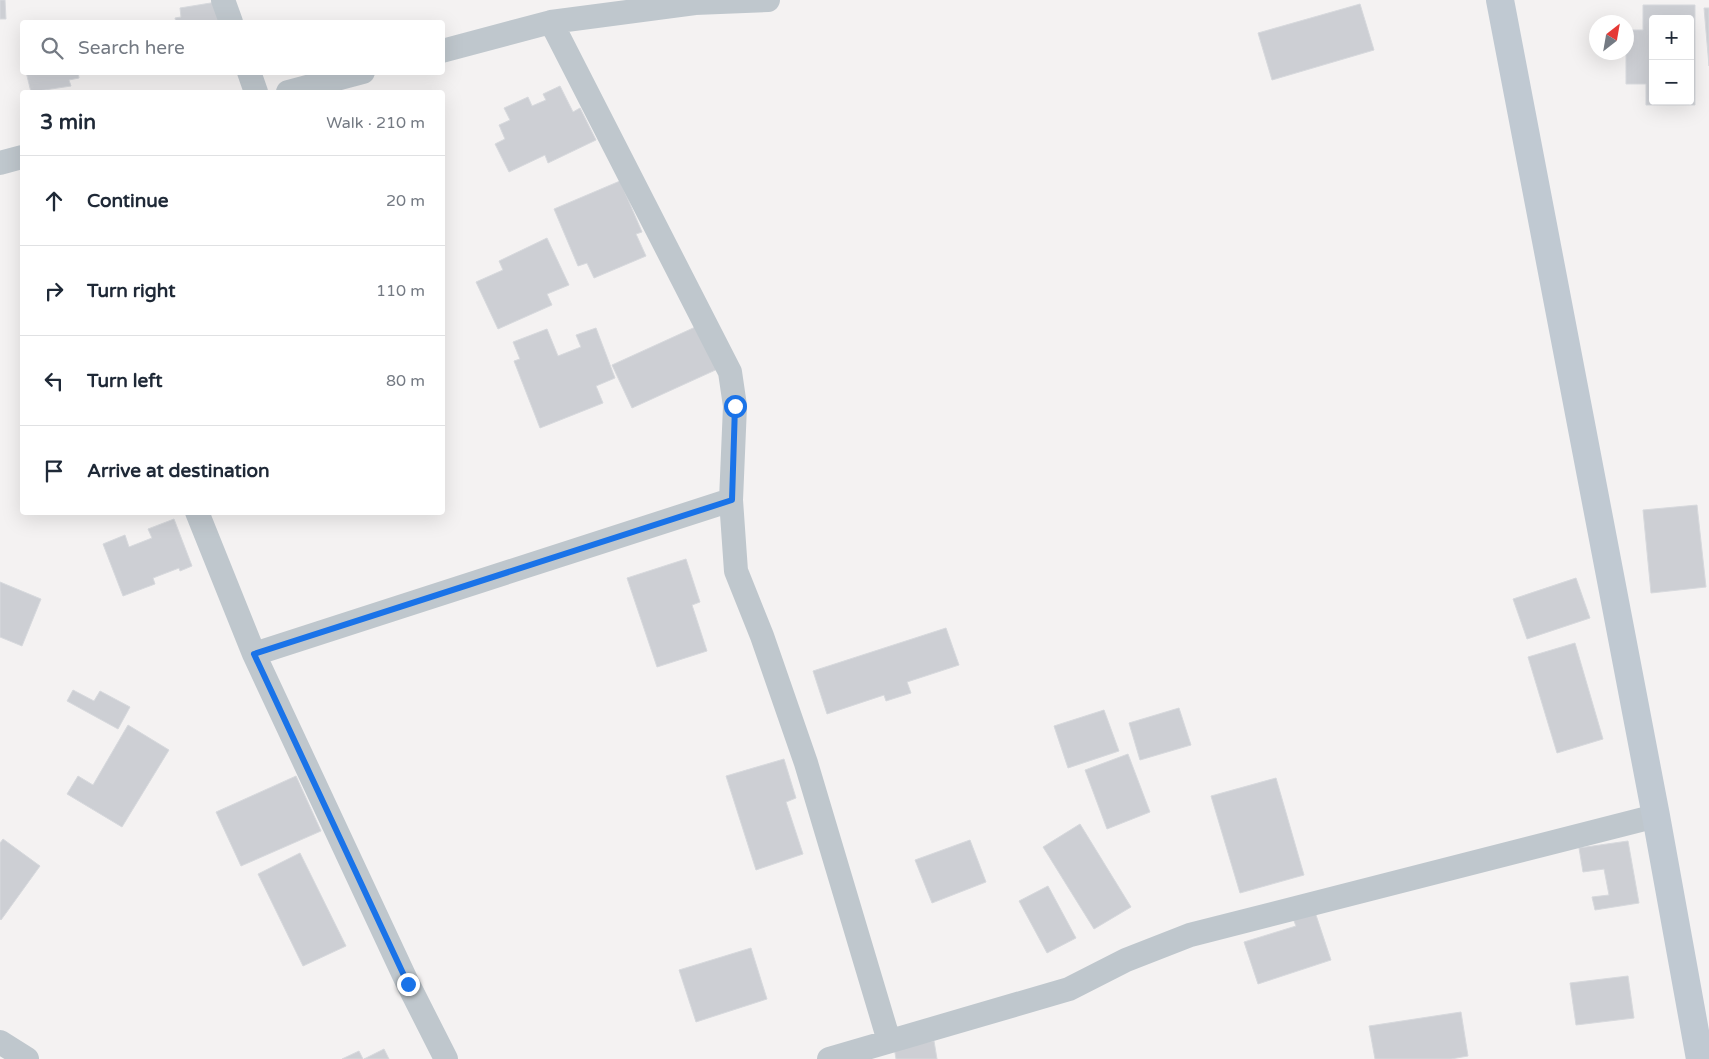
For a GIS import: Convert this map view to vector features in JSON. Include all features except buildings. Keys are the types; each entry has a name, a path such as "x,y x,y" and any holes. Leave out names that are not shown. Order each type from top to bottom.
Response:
{"main road":[{"path":"1500,1 1656,816 1700,1059"}],"street":[{"path":"224,0 230,20"},
{"path":"445,50 551,22 694,2 768,0"},
{"path":"551,22 730,372 735,406 732,500 736,571 762,636 806,763 890,1042"},
{"path":"250,75 255,90"},
{"path":"296,90 352,75"},
{"path":"0,163 20,158"},
{"path":"254,654 732,500"},
{"path":"198,515 254,654 408,984 446,1059"},
{"path":"829,1059 1069,989 1126,960 1190,935 1656,816"},
{"path":"0,1042 27,1059"}],"route":[{"path":"408,984 254,654 732,500 735,406"}]}
